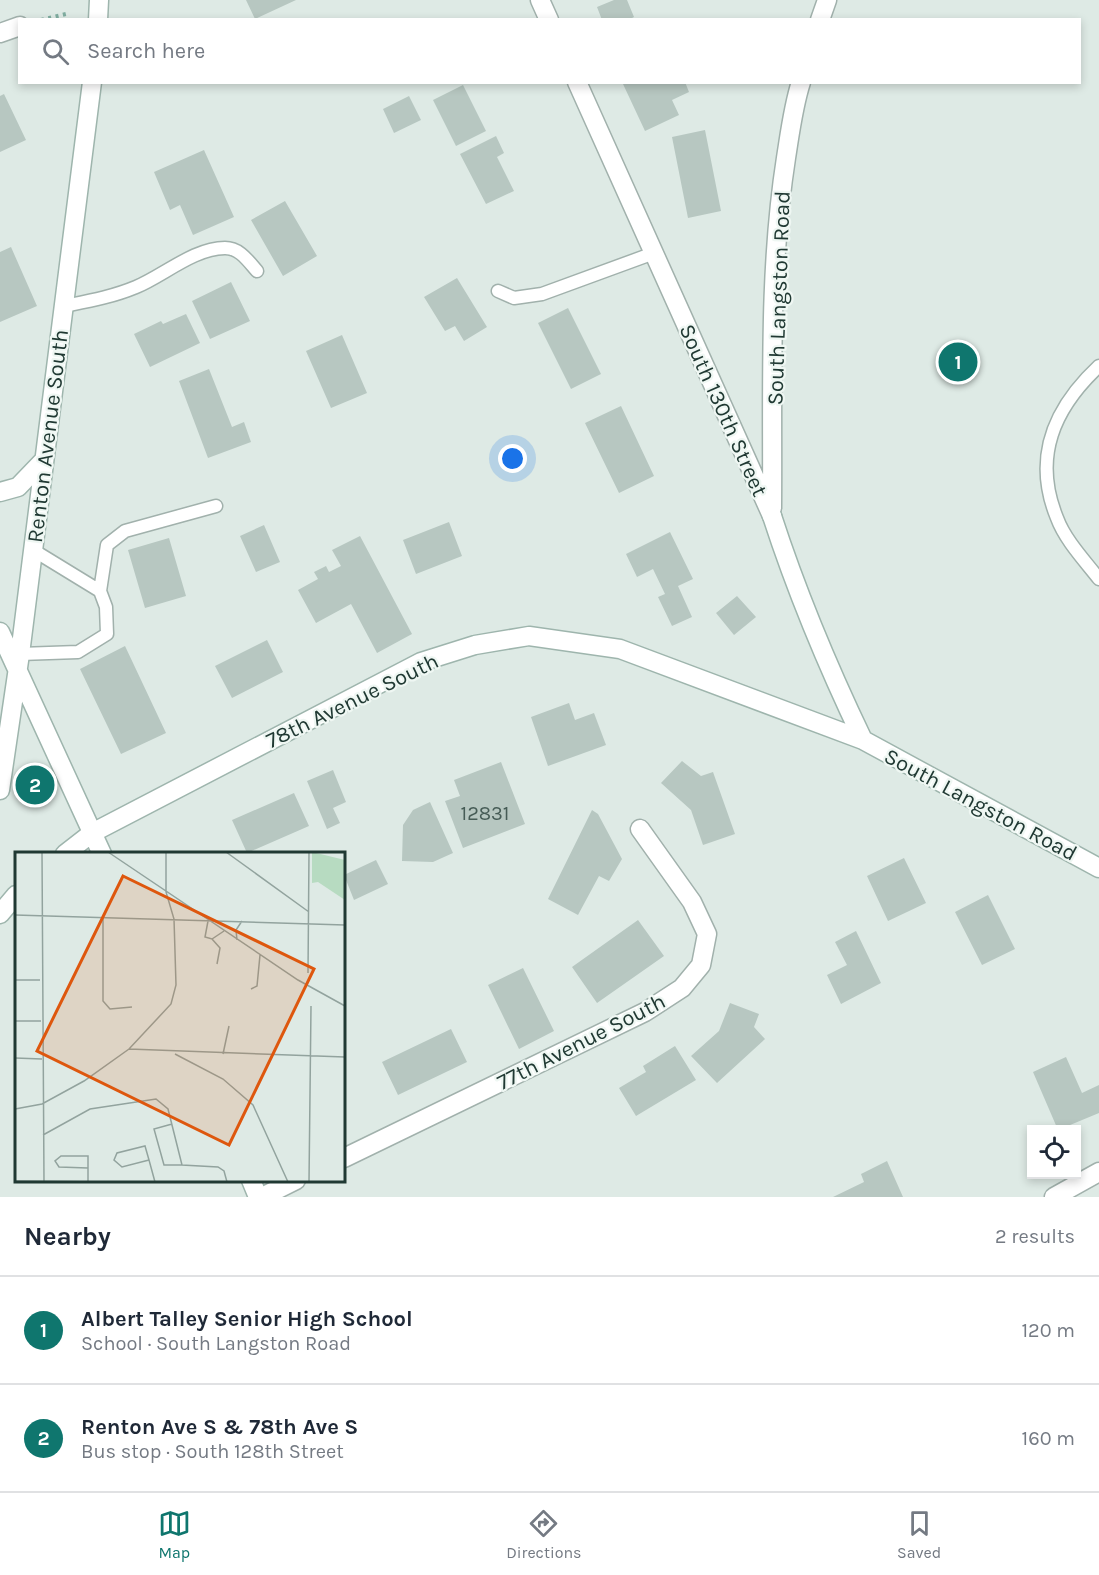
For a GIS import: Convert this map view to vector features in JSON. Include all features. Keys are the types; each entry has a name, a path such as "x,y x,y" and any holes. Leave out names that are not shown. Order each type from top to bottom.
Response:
{"street":[{"path":"98,18 99,0"},
{"path":"540,0 548,18"},
{"path":"821,18 827,0"},
{"path":"0,33 18,27"},
{"name":"Renton Avenue South","path":"0,790 18,673 92,84"},
{"name":"South 130th Street","path":"578,84 772,516 792,578 821,653 863,740"},
{"name":"South Langston Road","path":"772,516 774,273 781,192 795,100 800,84"},
{"path":"0,492 18,487 44,460"},
{"path":"0,632 101,852"},
{"name":"78th Avenue South","path":"68,852 92,833 421,662 475,645 529,636 620,649 863,740"},
{"name":"South Langston Road","path":"863,740 1099,868"},
{"name":"77th Avenue South","path":"345,1158 645,1012 682,988 700,964 707,934 692,902 640,829"},
{"path":"0,914 15,896"},
{"path":"1054,1197 1099,1172"},
{"path":"252,1182 260,1197 292,1182"}],"lane":[{"path":"64,306 109,297 138,286 189,259 225,248 239,251 257,271"},
{"path":"498,291 514,297 542,294 654,253"},
{"path":"1099,366 1068,397 1050,436 1047,478 1057,519 1099,579"},
{"path":"20,654 78,652 107,634 106,607 100,591 107,545 125,531 216,506"},
{"path":"33,550 100,591"}],"path":[{"path":"49,18 66,14"}],"building":[{"path":"246,0 296,0 257,18 255,18"},
{"path":"614,0 627,0 634,17 601,18 597,7"},
{"path":"623,84 686,84 689,92 672,100 679,115 645,131"},
{"path":"463,85 486,131 456,146 433,100"},
{"path":"4,94 26,140 0,152 0,96"},
{"path":"409,96 421,120 394,133 383,109"},
{"path":"705,130 721,211 688,218 672,137"},
{"path":"496,136 504,153 497,157 514,191 486,204 460,154"},
{"path":"204,150 234,217 193,235 180,205 170,210 154,172"},
{"path":"285,201 317,256 283,276 251,220"},
{"path":"11,247 37,306 0,322 0,252"},
{"path":"457,278 487,327 464,341 455,326 445,331 424,297"},
{"path":"231,282 250,321 210,339 192,301"},
{"path":"568,308 601,374 571,389 538,323"},
{"path":"186,314 200,343 150,367 134,334 161,321 163,324"},
{"path":"342,335 367,393 331,408 306,351"},
{"path":"209,369 232,427 244,422 251,442 208,458 179,381"},
{"path":"621,406 654,476 619,493 585,423"},
{"path":"449,522 462,556 416,574 403,540"},
{"path":"264,525 280,562 256,572 240,536"},
{"path":"670,532 693,579 678,586 692,617 672,626 658,597 665,594 653,569 637,577 626,554"},
{"path":"360,536 412,634 377,653 351,604 316,623 298,590 318,579 314,572 326,566 329,572 341,566 332,550"},
{"path":"169,538 186,596 145,608 128,550"},
{"path":"737,596 756,617 734,635 716,613"},
{"path":"267,640 283,672 232,698 215,666"},
{"path":"125,646 166,733 121,754 80,669"},
{"path":"569,703 575,720 594,713 606,745 548,766 531,717"},
{"path":"682,761 701,776 713,772 735,834 703,845 691,810 661,783"},
{"path":"501,762 525,824 463,848 445,801 460,796 454,780"},
{"path":"333,770 346,802 333,808 340,823 327,829 307,781"},
{"path":"294,793 309,826 247,852 232,820"},
{"path":"430,802 453,853 433,862 402,861 403,825 413,810"},
{"path":"592,810 598,814 622,859 609,881 599,876 578,915 548,899"},
{"path":"904,858 926,903 888,921 867,876"},
{"path":"376,860 388,884 354,900 345,875"},
{"path":"988,895 1015,949 982,965 955,912"},
{"path":"638,920 664,956 597,1003 572,967"},
{"path":"856,931 881,983 841,1004 827,975 847,965 835,942"},
{"path":"523,968 554,1031 519,1049 488,985"},
{"path":"730,1003 759,1014 754,1027 765,1039 717,1083 691,1056 719,1031"},
{"path":"451,1029 467,1062 398,1095 382,1062"},
{"path":"675,1046 696,1080 636,1116 619,1088 646,1072 643,1066"},
{"path":"1066,1057 1082,1093 1099,1085 1099,1113 1070,1125 1056,1125 1033,1072"},
{"path":"887,1161 903,1197 833,1197 864,1182 861,1174"}],"place":[{"name":"Albert Talley Senior High School","path":"958,362"},
{"name":"Renton Ave S & 78th Ave S","path":"35,785"}]}
